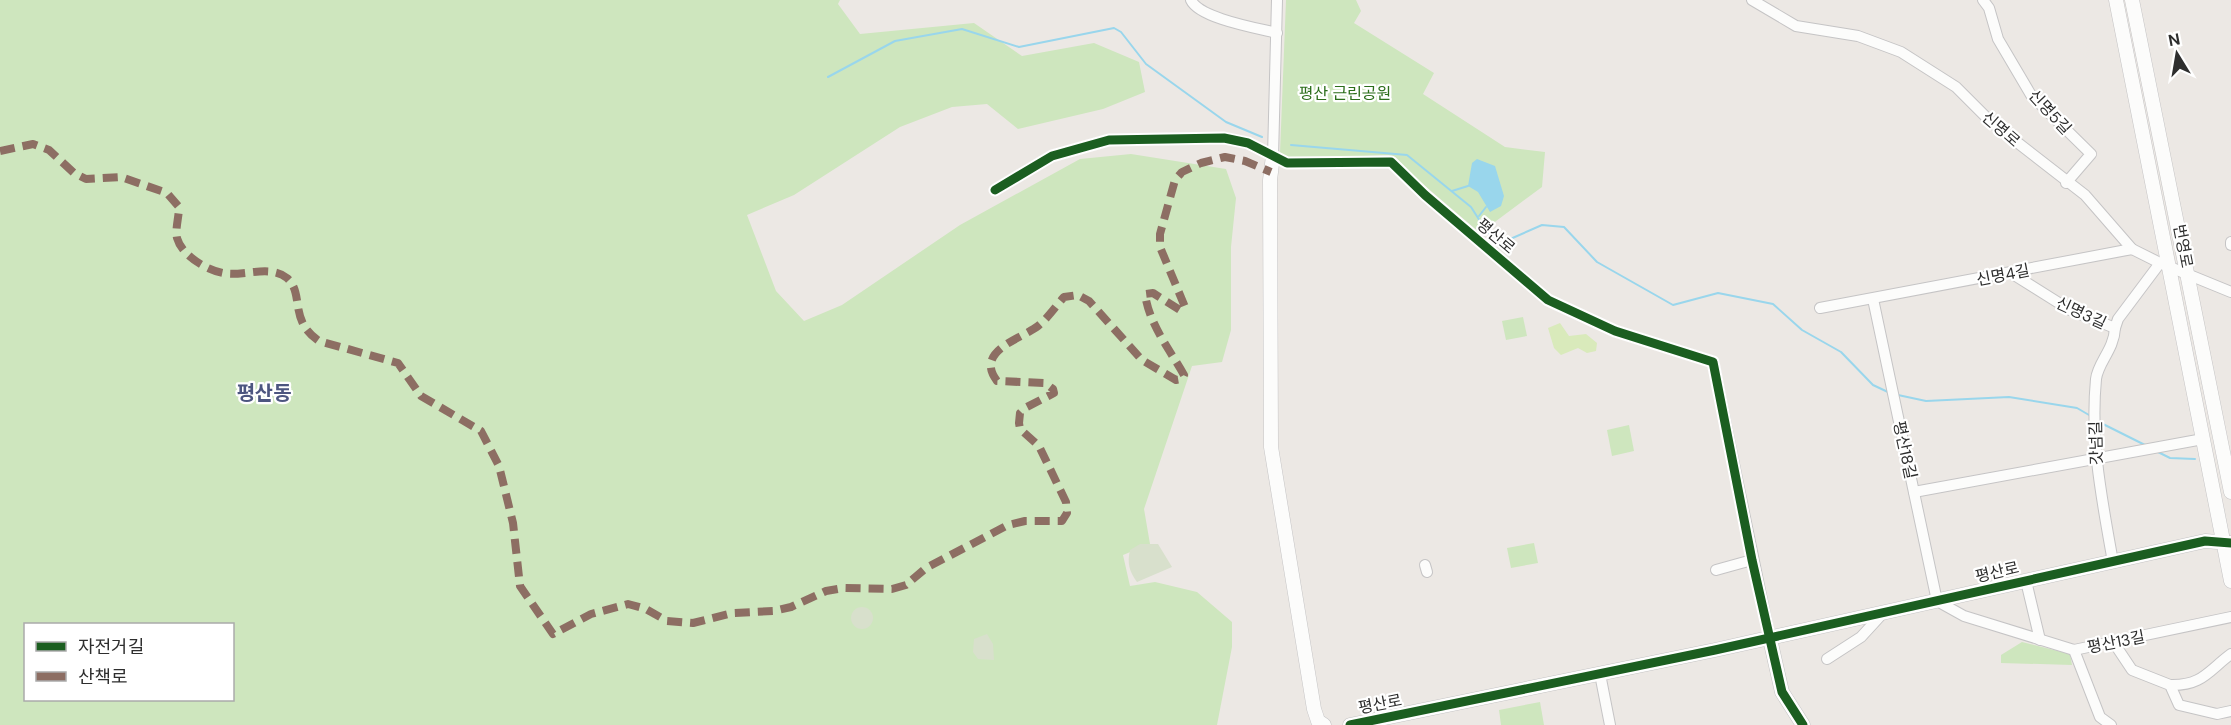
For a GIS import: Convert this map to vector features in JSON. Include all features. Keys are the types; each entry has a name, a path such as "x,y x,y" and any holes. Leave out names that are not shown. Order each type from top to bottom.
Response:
{"street":[{"path":"1191,0 1194,7 1208,14 1277,33"},
{"path":"1277,0 1273,156 1270,180 1271,447 1314,710 1318,721 1324,725"},
{"name":"신명로","path":"1752,0 1796,26 1858,36 1901,52 1956,87 1991,122 2066,183 2085,195 2132,249 2231,292"},
{"name":"신명5길","path":"1983,0 1989,8 1998,39 2031,94 2091,154 2066,183"},
{"path":"2116,0 2161,219 2165,265 2227,543 2231,581"},
{"name":"번영로","path":"2132,0 2231,492"},
{"name":"평산로","path":"995,190 1052,156 1109,141 1224,138 1248,143 1287,163 1391,162 1425,195 1548,300 1615,331 1713,362 1752,560 1782,692 1803,725"},
{"path":"2161,219 2170,224 2176,221 2177,217"},
{"name":"신명4길","path":"1820,308 2132,249"},
{"name":"신명3길","path":"2011,273 2070,310 2115,328 2118,320 2165,265"},
{"name":"평산18길","path":"1873,299 1937,601"},
{"name":"갓넘길","path":"2113,561 2095,459 2097,376 2115,342 2115,328"},
{"path":"1914,492 2204,439"},
{"name":"평산로","path":"1350,725 1770,639 2205,541 2227,543"},
{"path":"1716,570 1752,560"},
{"path":"2026,581 2040,640"},
{"name":"평산13길","path":"1937,601 1964,616 2074,650 2231,617"},
{"path":"1827,658 1861,637 1883,613"},
{"path":"2114,643 2132,670 2170,685 2187,686 2207,677 2231,654"},
{"path":"2074,650 2100,717 2111,725"},
{"path":"1600,674 1610,725"},
{"path":"2170,685 2179,705 2217,714 2231,711"}],"green space":[{"path":"0,0 840,0 838,4 860,34 974,23 1022,56 1094,43 1139,62 1145,92 1103,109 1018,129 987,104 952,107 900,127 794,195 747,215 776,291 804,321 842,305 960,225 1080,159 1131,154 1226,169 1236,198 1231,247 1231,330 1222,362 1192,366 1144,509 1150,544 1123,555 1130,586 1155,582 1197,592 1232,622 1232,647 1217,725 0,725"},
{"name":"평산 근린공원","path":"1286,0 1356,0 1361,11 1354,23 1434,73 1423,94 1505,147 1545,152 1542,187 1480,233 1389,155 1288,159 1280,153"},
{"path":"1523,317 1527,336 1506,340 1502,321"},
{"path":"1560,323 1569,336 1586,334 1597,343 1596,351 1587,353 1578,348 1561,355 1554,348 1548,328"},
{"path":"1629,425 1634,451 1612,456 1607,430"},
{"path":"1534,543 1538,563 1511,568 1507,548"},
{"path":"1140,544 1158,544 1172,567 1137,582 1130,570 1129,559 1130,550"},
{"path":"862,607 870,610 873,618 870,626 862,629 854,626 851,618 854,610"},
{"path":"987,634 993,644 994,660 978,659 973,652 974,639"},
{"path":"2022,642 2070,654 2072,665 2001,663 2001,655"},
{"path":"1540,702 1544,725 1501,725 1499,710"}],"water":[{"path":"1477,159 1495,166 1504,196 1501,206 1490,212 1478,192 1468,186 1472,163"}],"waterway":[{"path":"828,77 895,41 962,29 1019,47 1114,28 1121,32 1146,64 1226,122 1262,137"},
{"path":"1291,145 1407,155 1471,207 1487,232 1498,239 1508,240 1542,225 1564,227 1597,262 1673,305 1718,293 1773,304 1802,330 1841,352 1873,385 1890,393"},
{"path":"1452,191 1468,186"},
{"path":"1479,216 1486,207"},
{"path":"1898,395 1926,401 2009,397 2077,408 2089,415"},
{"path":"2099,422 2145,445"},
{"path":"2158,452 2170,458 2195,459"}],"marked path":[{"path":"0,151 33,144 49,150 74,173 86,179 121,177 167,193 179,207 177,238 184,251 196,261 223,273 265,271 287,278 295,292 303,325 319,341 398,363 421,396 481,431 499,466 513,523 520,586 553,634 591,614 628,604 646,609 667,621 693,623 733,613 774,611 791,607 826,591 843,588 892,589 906,585 926,568 1008,525 1025,521 1062,521 1067,513 1066,502 1039,446 1020,429 1019,423 1020,413 1054,393 1053,389 1045,383 997,381 991,371 991,362 995,354 1011,341 1038,326 1064,297 1078,295 1089,301 1142,360 1176,380 1182,379 1184,375 1155,326 1145,294 1153,293 1180,310 1185,307 1160,247 1160,234 1175,180 1182,172 1201,163 1225,157 1245,161 1271,172"}],"cycle path":[{"path":"995,190 1052,156 1109,140 1224,138 1248,143 1287,163 1391,162 1425,195 1548,300 1615,331 1713,362 1752,560 1782,692 1803,725"},
{"path":"1350,725 1715,650 2205,541 2231,543"}],"district":[{"name":"평산동","path":"264,393"}]}
